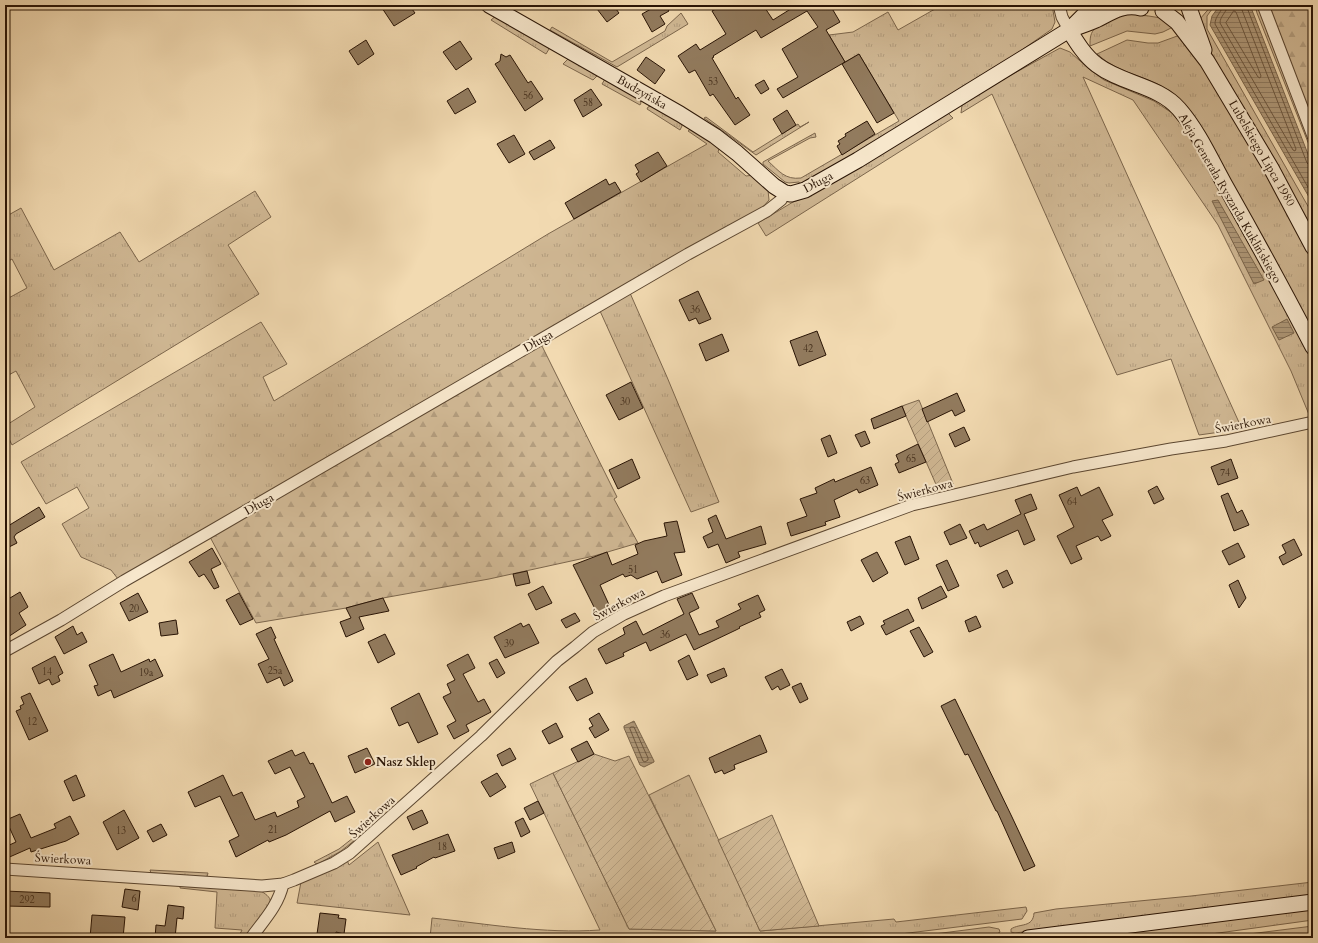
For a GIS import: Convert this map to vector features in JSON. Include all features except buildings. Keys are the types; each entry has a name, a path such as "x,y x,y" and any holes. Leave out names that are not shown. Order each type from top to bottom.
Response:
{"street":[{"name":"Budzyńska","path":"489,5 680,114 715,136 785,194"},
{"path":"1059,5 1062,17 1069,30"},
{"name":"Długa","path":"1069,30 1089,10 1097,5"},
{"path":"1163,11 1178,5"},
{"name":"Lubelskiego Lipca 1980","path":"1188,5 1208,61"},
{"path":"1263,5 1313,136"},
{"name":"Długa","path":"5,651 61,620 124,581 688,254 767,211 785,194 805,190 858,160 1069,30 1095,21 1121,8 1138,6 1154,12 1163,11"},
{"name":"Lubelskiego Lipca 1980","path":"1163,11 1177,22 1208,61 1271,168 1313,247"},
{"name":"Aleja Generała Ryszarda Kuklińskiego","path":"1069,30 1085,54 1097,65 1108,72 1153,91 1170,101 1180,110 1197,135 1277,278 1313,347"},
{"name":"Świerkowa","path":"5,869 262,886 283,884 334,863 354,850 481,736 557,661 594,632 624,614 664,596 912,505 1072,467 1171,449 1226,441 1313,422"},
{"path":"251,938 276,905 281,896 283,884"},
{"path":"1028,938 1313,902"}],"green space":[{"path":"942,5 1052,5 1055,22 1052,29 991,71 864,148 800,184 799,182 785,182 763,164 763,162 815,133 816,137 810,138 768,161 786,176 791,178 801,178 899,121 859,54 845,62 829,35 853,32 888,12 898,30"},
{"path":"1212,5 1215,5 1207,16 1207,29 1313,215 1313,236 1205,44 1200,19"},
{"path":"1255,5 1259,5 1313,149 1313,155 1257,13"},
{"path":"1270,5 1313,5 1313,125 1272,13"},
{"path":"1124,12 1161,18 1175,26 1155,34 1127,31 1090,46 1091,36 1096,27"},
{"path":"681,13 688,24 617,67 550,30 552,27 612,62 665,31 667,26"},
{"path":"497,15 548,45 549,49 546,54 491,20"},
{"path":"1180,35 1214,83 1313,258 1313,332 1193,113 1170,91 1149,80 1116,67 1097,54 1127,40 1158,43"},
{"path":"1060,48 1070,52 1104,80 1154,101 1172,113 1184,128 1239,223 1296,327 1313,362 1313,417 1310,417 1291,371 1218,225 1133,100 1083,77 1242,429 1199,435 1171,359 1117,375 992,94 961,113 964,101"},
{"path":"568,59 598,75 593,80 563,64"},
{"path":"605,79 639,97 641,103 640,105 602,84"},
{"path":"653,105 681,121 682,126 680,130 647,109"},
{"path":"947,112 953,118 766,236 758,223 793,202 807,197"},
{"path":"706,117 753,152 798,124 800,127 809,122 756,155 704,118"},
{"path":"693,127 718,144 718,152 746,176 754,175 768,190 769,200 763,207 118,579 111,570 81,557 62,524 89,508 77,487 46,504 21,462 261,322 287,364 263,377 274,401 548,234 707,144 688,131"},
{"path":"255,191 271,217 228,245 259,294 12,445 5,431 5,426 35,407 16,371 5,377 5,300 27,288 12,259 5,263 5,217 21,208 54,270 120,232 139,262"},
{"path":"630,293 719,502 691,512 600,311"},
{"path":"541,344 617,497 614,499 638,543 594,556 489,579 383,598 346,608 256,623 210,537"},
{"path":"919,400 954,486 938,489 906,416 902,406"},
{"path":"594,754 615,761 629,756 716,931 629,929 553,773"},
{"path":"553,773 629,929 716,931 649,795 689,775 760,931 894,919 896,922 1026,907 1027,911 1022,919 868,938 430,938 432,918 537,930 600,930 530,784"},
{"path":"772,815 819,926 760,931 718,840"},
{"path":"363,830 364,833 341,851 318,864 314,862 339,849"},
{"path":"378,842 410,915 297,903 301,882 347,860 349,865"},
{"path":"150,870 208,873 207,877 151,873"},
{"path":"1313,882 1313,895 1015,933 1011,932 1011,929 1015,927 1029,923 1033,918 1034,913 1056,909"},
{"path":"180,886 261,891 270,899 270,905 245,938 238,938 242,930 215,928 217,892 180,888"},
{"path":"1313,909 1313,920 1182,938 1083,938"},
{"path":"1313,926 1313,936 1295,938 1217,938"},
{"path":"989,927 999,929 1000,932 997,934 970,938 903,938"}],"water":[{"path":"1220,5 1250,5 1313,167 1313,204 1210,25 1212,16"},
{"path":"1218,200 1264,280 1254,284 1212,201"},
{"path":"1287,319 1294,333 1279,340 1272,327"},
{"path":"634,721 654,761 644,767 640,765 624,728 624,726"}],"place":[{"name":"Nasz Sklep","path":"368,762"}]}
